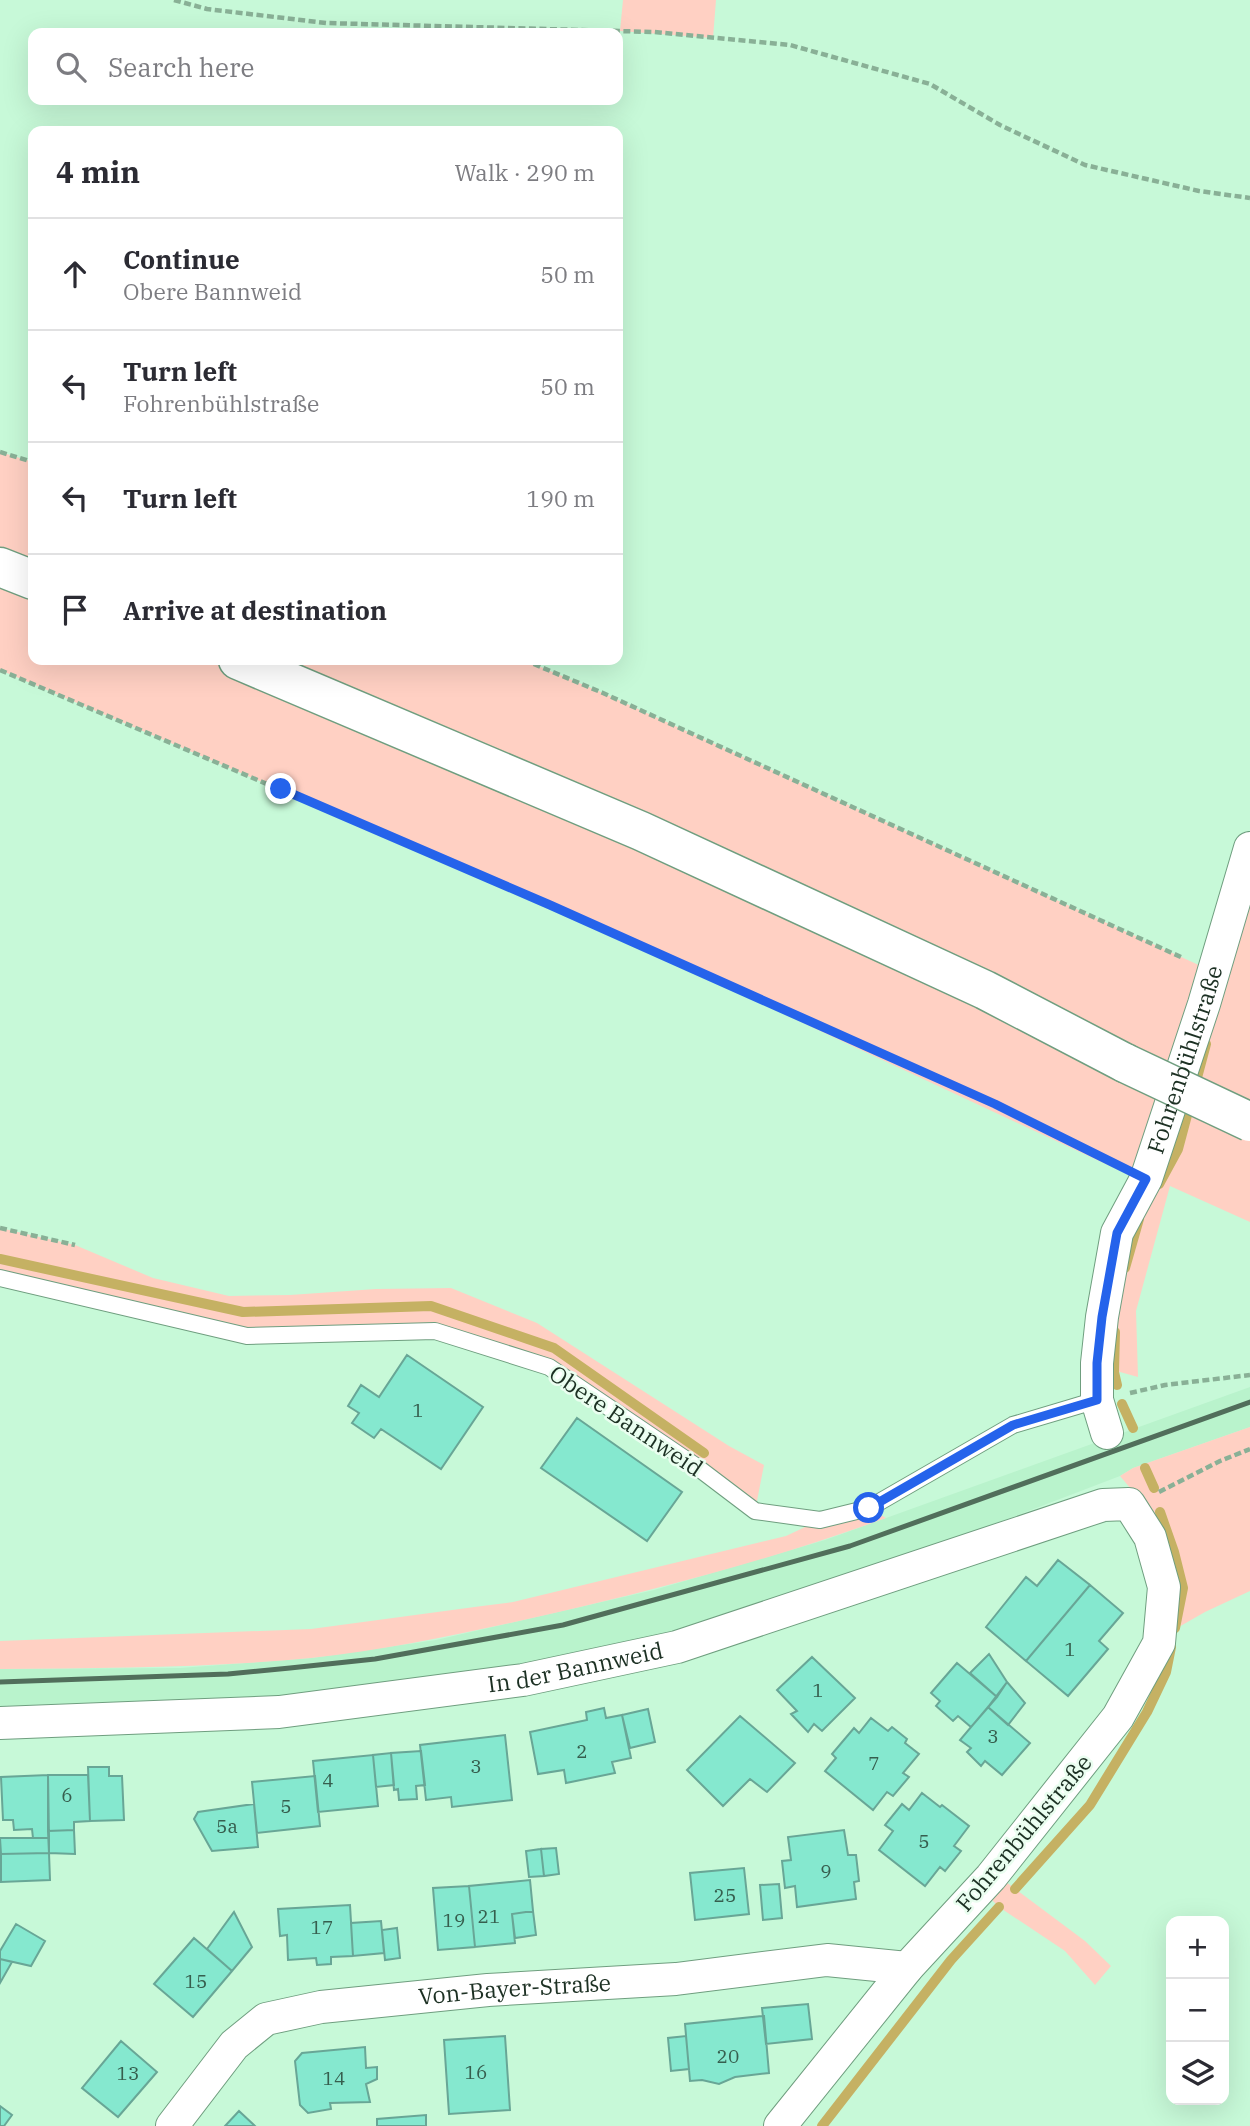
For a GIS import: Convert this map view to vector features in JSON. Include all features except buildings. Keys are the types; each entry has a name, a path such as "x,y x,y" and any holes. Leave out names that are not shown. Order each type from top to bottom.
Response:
{"main road":[{"path":"0,567 28,578"},
{"path":"250,665 641,831 985,990 1125,1063 1250,1122"}],"street":[{"name":"Fohrenbühlstraße","path":"1107,1433 1097,1400 1097,1363 1117,1233 1146,1179 1214,972 1250,848"},
{"name":"Fohrenbühlstraße","path":"780,2126 907,1968 991,1877 1118,1717 1159,1643 1164,1587 1150,1536 1129,1504"},
{"name":"In der Bannweid","path":"0,1723 279,1712 523,1680 677,1647 1103,1505 1129,1504"},
{"name":"Von-Bayer-Straße","path":"172,2126 234,2045 266,2019 321,2007 488,1990 676,1979 827,1960 907,1968"}],"lane":[{"name":"Obere Bannweid","path":"0,1279 247,1336 435,1331 549,1367 698,1467 755,1511 820,1520 869,1508 1013,1425 1097,1400"}],"path":[{"path":"174,0 207,9 327,23 509,28"},
{"path":"623,31 790,45 930,84 1000,125 1085,165 1199,191 1250,198"},
{"path":"0,452 28,460"},
{"path":"536,665 603,692 1214,972"},
{"path":"0,670 562,911 995,1104 1146,1179"},
{"path":"0,1228 75,1245"},
{"path":"1097,1400 1165,1385 1250,1376"},
{"path":"1129,1504 1171,1487 1220,1461 1250,1450"}],"shaded area":[{"path":"623,0 716,0 713,38 623,31 620,28"},
{"path":"0,452 28,460 28,665 536,665 603,693 1214,972 1250,865 1250,1222 1170,1186 1136,1311 1138,1377 1102,1367 1145,1179 1125,1173 550,905 0,670"},
{"path":"0,1228 75,1245 153,1278 229,1296 451,1288 537,1323 729,1446 764,1465 755,1511 549,1367 435,1331 247,1336 0,1278"},
{"path":"1250,1387 1250,1427 1133,1468 1120,1476 947,1542 678,1631 524,1664 280,1696 0,1706 0,1669 180,1668 312,1658 436,1640 654,1590 825,1540"},
{"path":"1250,1427 1250,1591 1170,1632 1153,1515 1120,1476 1133,1468"},
{"path":"869,1508 886,1518 677,1583 431,1639 311,1658 234,1664 0,1669 0,1641 311,1629 513,1602 786,1536 820,1520"},
{"path":"1006,1882 1085,1941 1111,1966 1095,1985 1065,1951 992,1900"}],"waterway":[{"path":"1159,1184 1178,1149 1206,1044"},
{"path":"1125,1268 1139,1219"},
{"path":"0,1259 243,1312 431,1306 554,1348 704,1453"},
{"path":"1115,1332 1114,1372 1117,1385"},
{"path":"1122,1404 1133,1428"},
{"path":"1145,1468 1154,1488"},
{"path":"1160,1512 1183,1588 1175,1628"},
{"path":"1015,1889 1090,1805 1147,1712 1166,1672 1171,1647"},
{"path":"822,2126 951,1960 999,1907"}],"railway":[{"path":"0,1682 228,1674 290,1668 375,1659 563,1625 850,1546 1250,1402"}],"route":[{"path":"281,789 550,905 995,1104 1146,1179 1117,1233 1102,1317 1097,1363 1097,1400 1013,1425 869,1508"}]}
